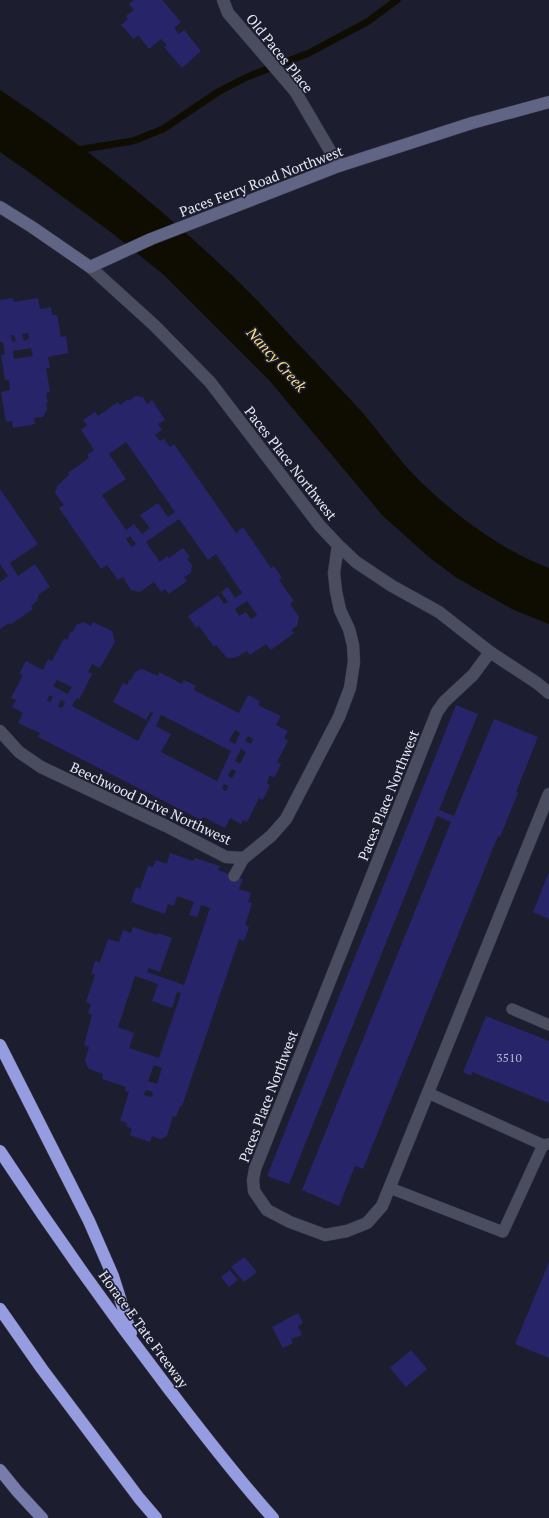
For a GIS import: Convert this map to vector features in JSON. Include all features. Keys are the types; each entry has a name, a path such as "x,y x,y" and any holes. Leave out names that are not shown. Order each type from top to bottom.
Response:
{"highway":[{"path":"0,1044 92,1228 113,1276 134,1344"},
{"name":"Horace E Tate Freeway","path":"0,1151 41,1214 134,1344 259,1503 273,1518"},
{"path":"0,1309 134,1492 156,1518"}],"main road":[{"path":"0,1470 42,1518"}],"street":[{"name":"Old Paces Place","path":"223,0 228,13 295,91 339,166"},
{"name":"Paces Ferry Road Northwest","path":"90,267 125,250 196,221 339,166 472,123 549,102"},
{"path":"0,207 90,267"},
{"name":"Paces Place Northwest","path":"90,267 154,325 210,382 320,526 356,562 392,586 439,612 490,652 537,683 549,693"},
{"name":"Beechwood Drive Northwest","path":"0,731 19,752 41,767 166,826 226,857 244,858 271,836 286,819 339,717 350,688 354,662 353,645 349,629 340,610 336,591 334,574 338,545"},
{"name":"Paces Place Northwest","path":"490,652 473,675 444,702 437,712 255,1169 253,1180 254,1191 267,1210 290,1222 325,1235 347,1231 367,1223 382,1206 549,794"}],"lane":[{"path":"234,876 244,858"},
{"path":"512,1009 549,1025"},
{"path":"390,1188 503,1232 546,1145 428,1093"}],"water":[{"name":"Nancy Creek","path":"0,90 66,136 131,186 222,266 258,301 348,397 404,464 434,495 490,538 510,550 549,568 549,624 514,610 457,578 430,558 383,516 269,380 164,275 112,233 0,152"}],"building":[{"path":"134,0 162,0 181,22 174,28 179,34 184,30 201,51 182,68 164,47 167,45 161,39 149,49 138,35 134,39 121,25 128,19 126,16 134,10 129,4"},
{"path":"13,298 14,302 38,298 40,309 51,307 52,315 57,315 61,337 66,336 68,353 48,357 50,368 46,368 50,392 46,393 48,403 46,403 47,410 43,417 34,418 35,424 13,428 12,421 6,422 1,392 10,390 9,380 5,380 1,355 5,354 3,342 0,342 0,300","holes":["28,333 29,339 24,341 22,334","11,335 14,335 16,341 12,342","31,348 33,356 14,359 13,351"]},
{"path":"135,396 143,397 147,404 152,400 165,420 158,424 162,430 155,435 160,441 164,439 170,447 174,444 236,533 243,527 271,568 274,566 282,578 279,580 294,601 290,604 299,617 297,626 291,630 294,633 271,650 266,644 250,655 247,651 235,658 227,658 216,645 214,647 199,626 196,628 188,616 218,595 224,604 228,602 221,592 228,587 235,598 242,593 216,554 208,560 179,519 146,542 160,562 167,556 169,558 183,548 190,557 187,559 192,565 191,573 184,577 187,581 169,594 165,589 161,592 154,582 140,592 131,590 123,577 118,580 107,565 101,569 59,508 64,505 55,493 57,486 69,475 68,473 89,458 87,455 94,450 81,430 87,425 83,420 95,412 98,416 118,402 120,405 128,399 129,401","holes":["126,442 175,512 168,517 158,503 140,515 150,528 142,534 134,524 126,530 102,495 126,479 109,454","130,536 136,544 132,547 126,539","247,601 257,615 251,619 246,612 239,616 235,609"]},
{"path":"0,489 38,544 10,563 18,576 35,564 50,587 39,594 37,601 31,606 33,609 10,625 9,623 0,629 0,582 8,576 0,564"},
{"path":"84,622 91,626 93,622 112,631 115,642 100,668 92,664 88,672 92,674 79,700 77,698 72,706 138,741 153,713 151,711 146,720 113,702 123,683 127,685 135,672 142,669 158,676 159,672 182,684 184,680 196,686 194,690 239,713 248,695 260,701 258,705 281,716 276,725 288,731 284,738 288,741 277,762 281,764 274,778 270,775 267,783 270,785 263,800 259,798 247,822 243,820 241,824 230,818 225,828 203,817 201,820 38,737 40,733 18,723 23,713 12,707 16,700 11,698 23,675 19,674 26,661 43,670 48,659 52,661 64,638 67,640 71,631 73,632 76,625","holes":["57,680 72,687 68,694 53,686","50,695 53,697 50,702 47,700","61,700 65,702 62,708 58,706","161,715 231,751 217,781 161,752 171,734 156,726","235,730 240,733 235,744 229,741","248,736 253,739 251,744 245,741","241,749 246,752 240,764 235,761","232,769 236,771 232,778 228,776","224,784 228,786 226,791 222,789"]},
{"path":"456,705 478,714 439,810 454,816 494,719 538,737 516,792 518,793 500,837 498,836 363,1169 355,1166 339,1206 302,1190 451,822 437,816 289,1184 267,1176"},
{"path":"170,853 193,861 195,858 220,866 218,870 243,879 239,889 251,893 248,902 252,903 245,925 249,927 244,941 239,939 182,1106 180,1106 176,1117 173,1116 167,1136 160,1139 152,1136 150,1142 130,1135 132,1129 126,1126 127,1123 120,1121 129,1092 125,1091 126,1087 102,1079 103,1074 89,1069 85,1061 89,1047 84,1045 92,1015 88,1013 91,1004 86,1002 95,975 91,974 95,961 100,962 108,939 119,942 123,930 131,933 133,927 172,938 160,972 148,968 147,972 184,985 210,908 201,905 197,917 189,915 194,902 177,896 174,906 168,904 165,914 131,902 136,887 140,889 148,866 153,867 156,860 167,864","holes":["135,976 158,984 152,1001 172,1008 177,992 181,993 159,1058 129,1048 134,1033 118,1027","154,1065 162,1068 157,1084 148,1081","146,1090 153,1092 152,1097 144,1095"]},
{"path":"549,872 549,919 533,912"},
{"path":"486,1016 549,1041 549,1103 472,1072 471,1076 463,1072"},
{"path":"244,1257 257,1272 244,1282 231,1267"},
{"path":"549,1262 549,1358 515,1344"},
{"path":"230,1270 238,1280 229,1287 221,1277"},
{"path":"298,1313 303,1323 298,1326 302,1335 291,1339 293,1343 283,1348 272,1327"},
{"path":"411,1350 427,1369 406,1387 390,1368"}],"waterway":[{"path":"75,152 83,149 133,141 163,129 218,92 247,77 309,53 367,22 397,0"}]}
